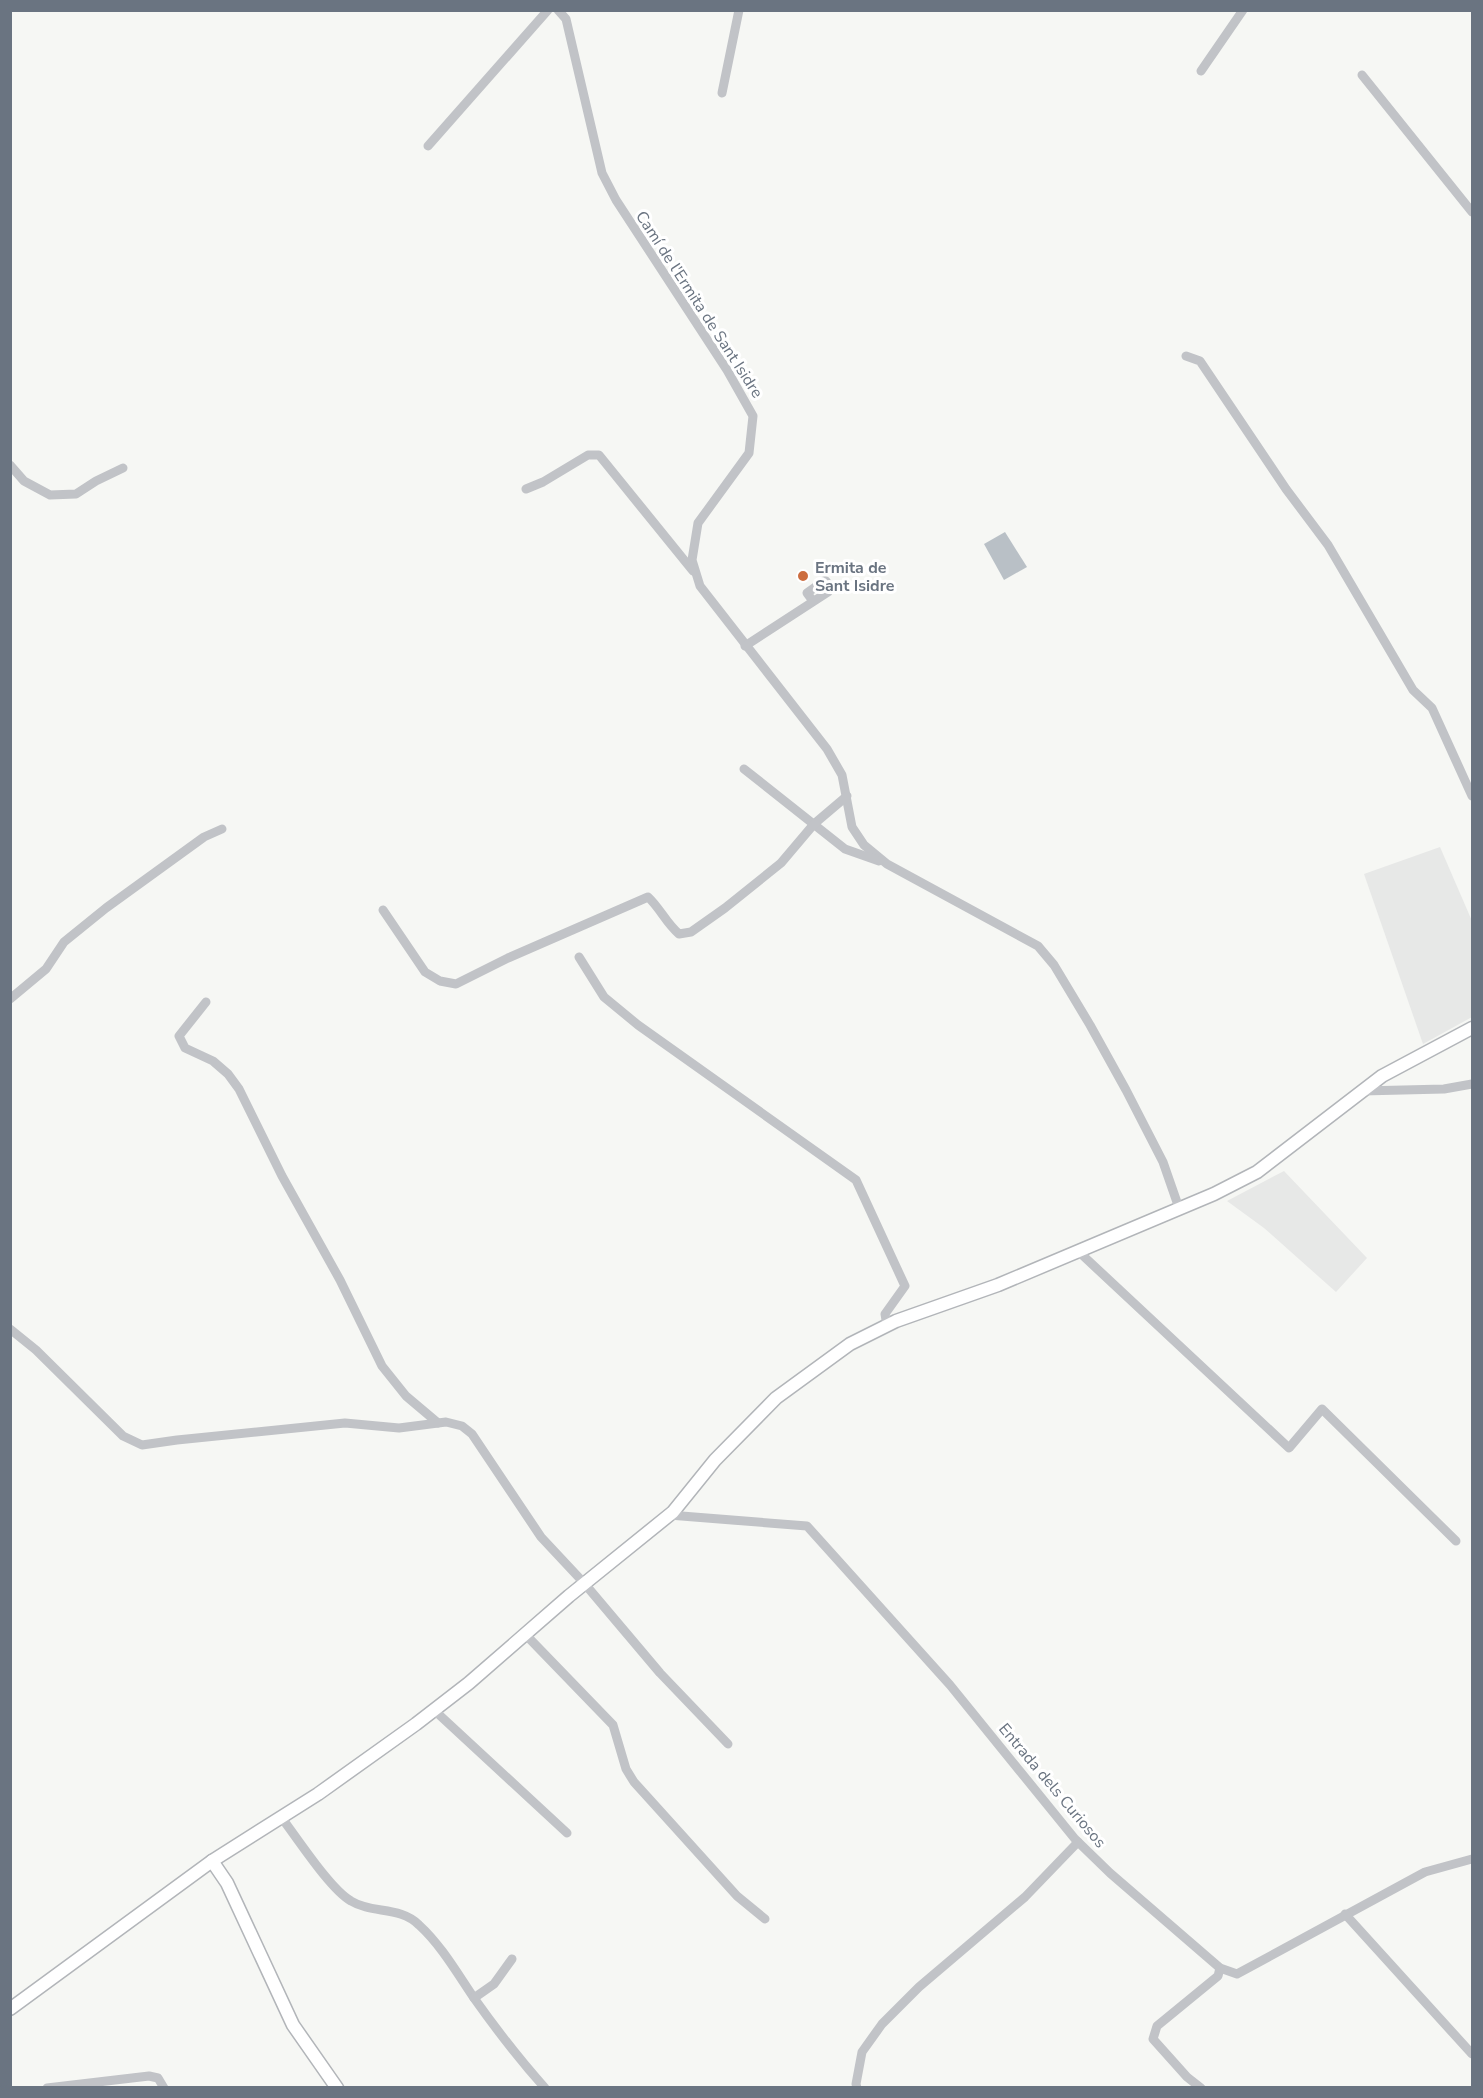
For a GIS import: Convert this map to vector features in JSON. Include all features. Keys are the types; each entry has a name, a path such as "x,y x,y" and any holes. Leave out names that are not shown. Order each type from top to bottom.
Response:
{"main road":[{"path":"10,2009 212,1861 318,1794 434,1710 584,1583 669,1515 715,1460 776,1398 850,1344 887,1326 998,1285 1214,1194 1257,1172 1382,1076 1473,1028"},
{"path":"212,1861 227,1883 293,2025 337,2088"}],"street":[{"path":"428,146 548,10"},
{"name":"Camí de l'Ermita de Sant Isidre","path":"558,10 568,15 603,173 616,200 727,370 753,416 749,453 698,523 692,560 700,586 827,749 842,775 852,827 864,845 887,864 1038,946 1054,965 1090,1024 1137,1111 1163,1162 1179,1208"},
{"path":"722,93 739,10"},
{"path":"1200,71 1243,10"},
{"path":"1362,75 1473,212"},
{"path":"1186,356 1200,361 1286,489 1328,545 1413,690 1432,708 1473,795"},
{"path":"526,489 543,482 588,455 599,455 697,576"},
{"path":"10,465 24,481 50,495 76,494 123,468"},
{"path":"745,646 813,601"},
{"path":"744,769 845,849 887,864"},
{"path":"383,910 425,972 440,981 456,984 508,958 648,897 661,912 668,925 679,934 691,932 781,863 814,824 847,796"},
{"path":"10,999 46,969 63,942 204,837 222,829"},
{"path":"579,957 604,997 638,1025 856,1180 906,1286 885,1314 887,1326"},
{"path":"206,1002 179,1036 185,1047 213,1061 228,1074 239,1089 282,1176 340,1280 382,1366 406,1396 438,1423"},
{"path":"1362,1091 1444,1089 1473,1084"},
{"path":"1078,1251 1289,1448 1322,1410 1455,1540"},
{"path":"10,1329 36,1350 123,1436 142,1445 345,1423 399,1428 446,1422 462,1426 472,1434 541,1537 584,1583 660,1672 728,1744"},
{"name":"Entrada dels Curiosos","path":"669,1515 807,1526 950,1684 1078,1842 1110,1873 1220,1968"},
{"path":"525,1634 613,1725 626,1768 634,1782 737,1896 765,1919"},
{"path":"434,1710 567,1833"},
{"path":"281,1817 339,1892 353,1903 409,1916 421,1926 454,1967 522,2062 545,2088"},
{"path":"857,2088 862,2052 882,2024 919,1987 1025,1897 1078,1842"},
{"path":"1201,2088 1187,2077 1153,2039 1157,2026 1218,1976 1220,1968 1237,1974 1425,1872 1473,1859"},
{"path":"1345,1914 1473,2054"},
{"path":"474,1998 494,1984 512,1959"},
{"path":"47,2088 149,2076 158,2078 164,2088"}],"shaded area":[{"path":"1005,532 1027,567 1004,580 984,544"},
{"path":"1440,847 1472,921 1472,1017 1423,1044 1364,874"},
{"path":"1284,1171 1367,1258 1336,1292 1264,1228 1227,1201"}],"place":[{"name":"Ermita de Sant Isidre","path":"803,576"}]}
